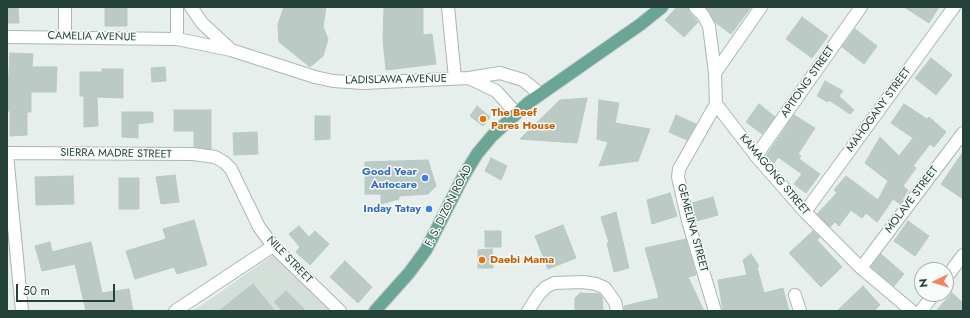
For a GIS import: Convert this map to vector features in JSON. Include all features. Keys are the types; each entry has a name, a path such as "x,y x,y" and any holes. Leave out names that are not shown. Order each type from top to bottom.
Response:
{"main road":[{"name":"F. S. DIZON ROAD","path":"375,311 409,273 426,250 453,195 477,154 516,113 540,94 641,24 662,7"}],"street":[{"path":"65,7 65,37"},
{"path":"177,7 177,39"},
{"name":"LADISLAWA AVENUE","path":"191,7 202,23 231,50"},
{"path":"448,7 455,78"},
{"path":"695,7 704,15 709,26 715,73 716,104"},
{"path":"715,73 761,7"},
{"name":"APITONG STREET","path":"756,156 861,7"},
{"name":"MAHOGANY STREET","path":"805,212 954,7"},
{"name":"CAMELIA AVENUE","path":"7,37 177,39"},
{"name":"LADISLAWA AVENUE","path":"177,39 231,50 315,77 334,81 363,83 469,78 491,73 506,74 523,80 540,94"},
{"name":"LADISLAWA AVENUE","path":"469,78 496,91 516,113"},
{"name":"KAMAGONG STREET","path":"716,104 756,156 805,212 861,268 912,311"},
{"name":"GEMELINA STREET","path":"715,311 688,221 678,177 680,169 716,104"},
{"name":"MOLAVE STREET","path":"861,268 963,133"},
{"path":"7,153 22,311"},
{"name":"SIERRA MADRE STREET","path":"7,153 193,154 211,156 224,162"},
{"name":"NILE STREET","path":"224,162 231,169 259,227 273,246 340,311"},
{"path":"175,311 273,246"},
{"path":"954,267 963,255"},
{"path":"528,311 539,294 546,288 554,284 583,282 596,284 605,288 614,302 617,311"},
{"path":"795,295 800,311"},
{"path":"921,311 928,302"}],"shaded area":[{"path":"273,255 333,311 191,311 205,303"}],"building":[{"path":"7,7 18,7 19,23 7,23"},
{"path":"105,7 127,7 127,26 105,26"},
{"path":"284,7 326,7 323,27 328,39 323,56 310,67 279,42 278,24"},
{"path":"384,7 423,7 423,35 432,34 436,64 386,70 383,39"},
{"path":"677,7 688,7 689,12 698,22 684,37 665,20"},
{"path":"706,7 751,7 731,34 716,23"},
{"path":"904,7 939,7 929,23"},
{"path":"802,17 828,36 812,58 786,39"},
{"path":"855,29 877,46 864,64 842,47"},
{"path":"10,53 33,54 32,67 57,67 56,92 31,92 31,112 27,112 27,135 10,136 10,111 7,111"},
{"path":"931,58 952,75 936,95 915,78"},
{"path":"165,67 166,81 152,82 151,68"},
{"path":"102,69 123,69 123,98 97,97 98,126 84,127 84,96 80,96 80,72 102,72"},
{"path":"825,81 843,91 839,96 854,110 850,114 829,100 828,102 817,96"},
{"path":"587,98 577,143 520,139 560,100"},
{"path":"599,100 619,103 615,123 650,129 638,161 599,166 608,142 597,139"},
{"path":"759,104 775,117 762,134 746,122"},
{"path":"904,104 927,119 929,117 946,132 934,147 930,144 913,166 916,168 903,186 908,190 900,204 893,199 877,222 866,213 862,218 851,210 839,226 835,222 830,227 817,214 837,193 834,190 846,176 878,200 888,181 865,163 880,137 899,156 913,138 891,123"},
{"path":"477,106 490,117 483,126 470,116"},
{"path":"174,110 211,110 211,149 194,147 194,131 174,131"},
{"path":"122,112 153,112 153,122 138,124 138,138 122,137"},
{"path":"676,115 696,124 687,140 669,132"},
{"path":"794,115 815,128 798,154 801,156 799,159 820,174 806,193 794,184 802,174 778,157 774,163 766,156"},
{"path":"315,116 330,116 330,139 315,140"},
{"path":"257,132 258,154 234,155 233,133"},
{"path":"963,152 963,199 941,184"},
{"path":"491,158 507,166 501,180 485,171"},
{"path":"428,160 436,186 428,194 399,196 399,199 381,204 381,194 365,194 365,162"},
{"path":"175,175 179,202 161,204 156,177"},
{"path":"73,176 74,204 36,205 35,177"},
{"path":"119,178 139,178 139,209 119,209"},
{"path":"670,193 677,216 652,224 647,200"},
{"path":"713,197 718,215 696,221 692,203"},
{"path":"616,212 629,268 614,272 607,243 609,243 601,217"},
{"path":"194,220 207,265 177,274 174,267 135,279 126,251 166,239 163,229"},
{"path":"908,221 929,236 915,256 894,241"},
{"path":"563,225 576,258 548,269 535,236"},
{"path":"299,226 309,237 315,231 329,244 310,265 296,252 300,247 289,234"},
{"path":"485,231 501,231 501,247 485,247"},
{"path":"813,231 820,237 817,240 842,267 821,287 789,253"},
{"path":"686,239 696,275 688,277 704,311 624,311 624,306 659,298 645,248"},
{"path":"50,242 52,252 91,242 102,293 129,289 133,311 86,311 75,264 42,271 35,246"},
{"path":"492,249 493,268 478,268 478,250"},
{"path":"751,254 759,266 757,267 764,293 783,288 789,311 723,311 718,280 747,275 743,260"},
{"path":"881,254 904,274 894,286 871,267"},
{"path":"345,261 372,287 358,303 330,277"},
{"path":"253,284 275,311 219,311"},
{"path":"863,286 880,305 874,311 837,311"},
{"path":"286,291 306,311 283,311 274,302"},
{"path":"580,293 600,294 602,297 603,311 575,311 575,298"},
{"path":"954,295 963,303 963,311 936,311 944,302 954,302"}],"place":[{"name":"The Beef Pares House","path":"483,119"},
{"name":"Good Year Autocare","path":"425,178"},
{"name":"Inday Tatay","path":"429,209"},
{"name":"Daebi Mama","path":"482,260"}]}
